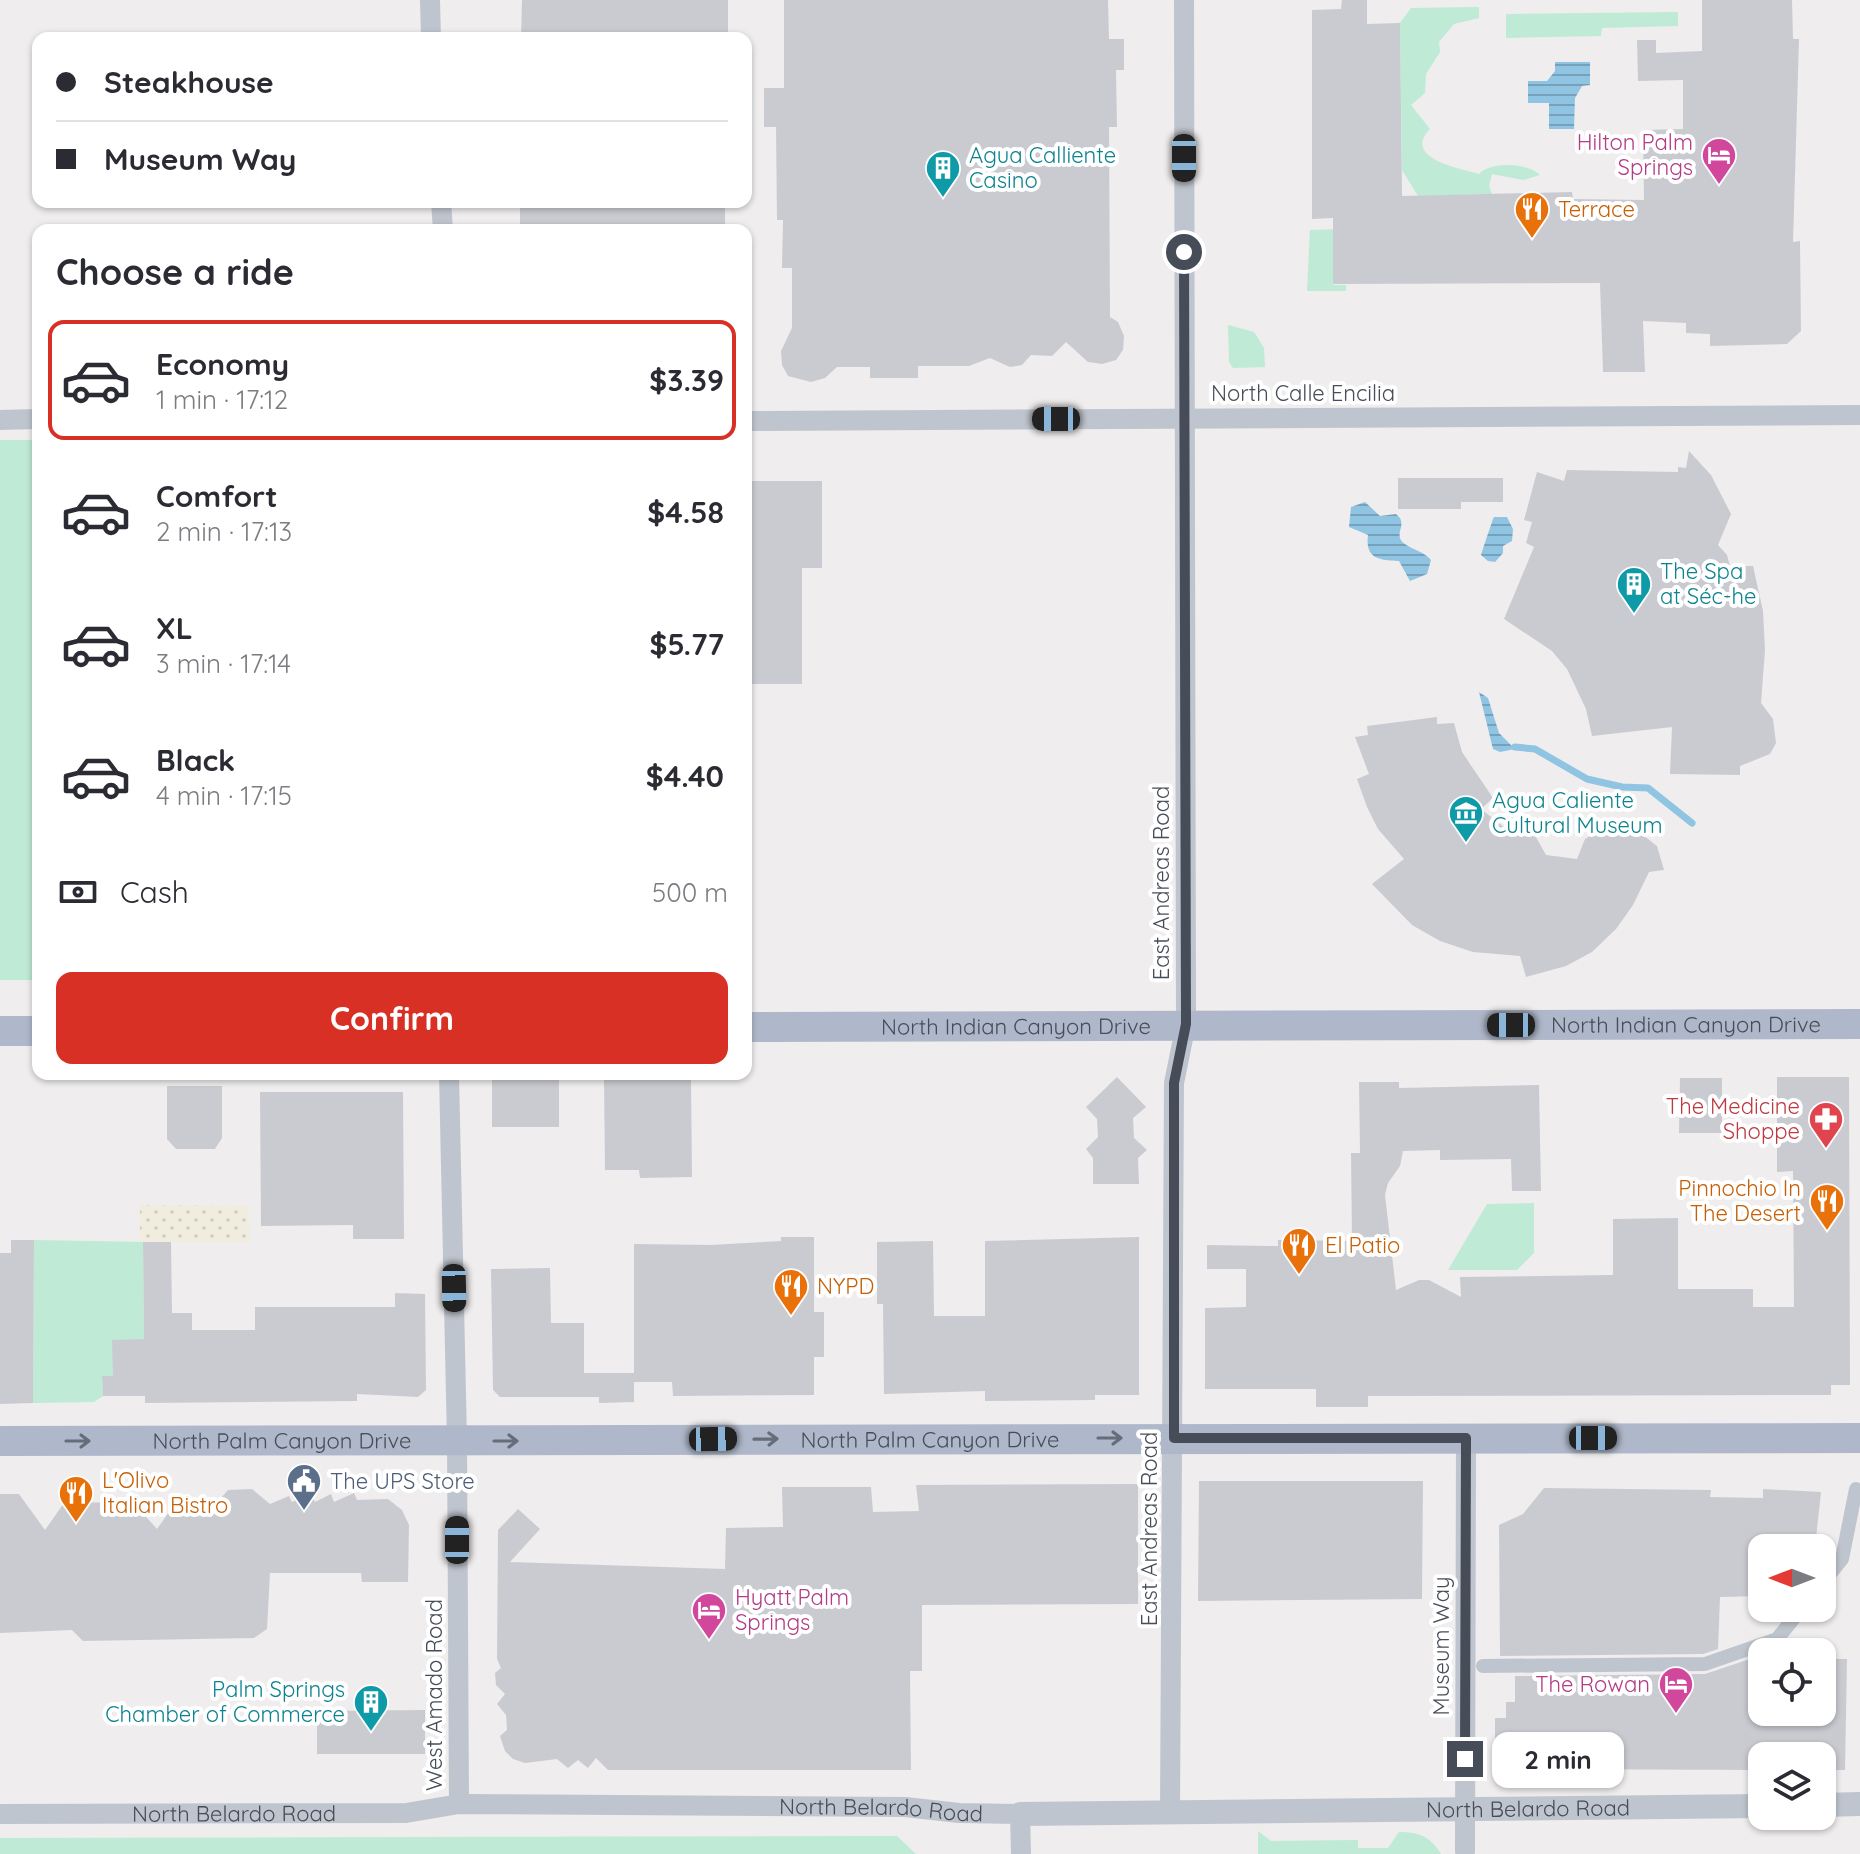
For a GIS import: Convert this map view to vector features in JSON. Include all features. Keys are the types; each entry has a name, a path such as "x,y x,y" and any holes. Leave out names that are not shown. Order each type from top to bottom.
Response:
{"main road":[{"name":"North Indian Canyon Drive","path":"752,1027 1860,1024"},
{"path":"0,1031 32,1031"},
{"name":"North Palm Canyon Drive","path":"0,1441 1860,1438"}],"street":[{"path":"430,0 431,32"},
{"name":"East Andreas Road","path":"1170,1812 1174,1083 1186,1024 1184,0"},
{"name":"North Calle Encilia","path":"752,421 1860,415"},
{"path":"0,420 32,419"},
{"name":"West Amado Road","path":"449,1080 457,1441 459,1804"},
{"name":"Museum Way","path":"1465,1854 1466,1438"},
{"path":"1836,1566 1842,1559 1856,1489"},
{"path":"1483,1666 1705,1664 1777,1639 1791,1622"},
{"name":"North Belardo Road","path":"0,1814 406,1813 459,1804 893,1806 959,1813 1020,1814 1748,1806"},
{"path":"1836,1805 1860,1804"},
{"path":"1020,1814 1021,1854"}],"green space":[{"path":"1479,7 1479,18 1454,24 1439,42 1440,52 1426,74 1425,93 1411,105 1430,129 1423,139 1423,148 1437,161 1479,174 1492,167 1510,165 1527,168 1540,175 1523,180 1492,174 1489,186 1492,194 1418,196 1402,170 1400,23 1411,8"},
{"path":"1678,12 1678,26 1602,28 1601,36 1506,38 1506,14"},
{"path":"1341,229 1333,242 1333,285 1346,285 1346,291 1307,291 1310,230"},
{"path":"1228,325 1254,332 1264,348 1265,367 1233,368 1229,362"},
{"path":"0,440 32,440 32,980 0,980"},
{"path":"1534,1203 1534,1253 1517,1270 1448,1270 1487,1204"},
{"path":"34,1240 143,1242 144,1339 113,1376 102,1377 103,1396 94,1402 33,1403"},
{"path":"1258,1831 1271,1841 1358,1840 1358,1848 1388,1848 1399,1832 1412,1833 1428,1839 1441,1854 1258,1854"},
{"path":"897,1836 916,1854 0,1854 0,1838"}],"sand":[{"path":"140,1205 248,1206 250,1242 140,1241"}],"water":[{"path":"1555,62 1590,62 1590,85 1582,86 1575,98 1574,129 1549,129 1549,103 1528,103 1528,81 1547,81 1555,71"},
{"path":"1365,502 1380,516 1396,514 1400,518 1402,541 1431,560 1427,574 1410,581 1399,561 1380,559 1371,554 1368,535 1349,527 1351,507"},
{"path":"1494,517 1507,517 1513,529 1512,541 1503,546 1503,553 1495,562 1481,555"},
{"path":"1479,692 1488,698 1499,733 1515,749 1500,752 1493,749"}],"building":[{"path":"522,0 728,0 728,32 521,32"},
{"name":"Agua Calliente Casino","path":"784,0 1108,0 1109,39 1124,39 1124,70 1116,70 1117,127 1109,127 1110,317 1118,322 1124,336 1123,350 1116,360 1102,364 1088,362 1066,342 1052,356 1031,355 1022,365 1010,367 990,358 969,366 918,366 918,378 870,378 870,367 837,367 825,378 811,382 788,376 782,365 781,351 792,328 792,268 782,268 783,220 777,220 776,127 764,127 764,88 784,88"},
{"name":"Hilton Palm Springs","path":"1342,0 1367,0 1367,24 1400,23 1402,196 1572,192 1573,199 1644,200 1643,130 1683,129 1683,80 1638,81 1637,40 1656,40 1656,53 1702,51 1702,0 1792,0 1793,39 1799,39 1793,242 1800,241 1801,331 1787,344 1710,346 1710,334 1686,333 1686,323 1643,321 1645,372 1603,372 1600,283 1333,284 1333,218 1312,219 1312,10 1341,9"},
{"path":"520,208 725,208 725,224 520,224"},
{"name":"The Spa at Séc-he","path":"1689,451 1711,475 1731,514 1718,545 1727,555 1730,566 1753,566 1763,611 1765,650 1761,703 1773,719 1776,743 1770,754 1740,766 1740,775 1670,774 1672,727 1592,736 1586,709 1567,669 1552,651 1504,619 1534,547 1526,543 1532,522 1524,520 1537,472 1564,481 1567,470 1678,472 1678,467 1686,468"},
{"path":"1398,478 1503,478 1503,502 1461,502 1461,509 1398,509"},
{"path":"752,481 822,481 822,568 802,568 802,684 752,684"},
{"name":"Agua Caliente Cultural Museum","path":"1437,717 1437,724 1454,723 1462,752 1493,798 1481,809 1504,827 1532,830 1546,855 1577,859 1585,839 1596,832 1624,828 1639,832 1657,846 1664,870 1649,872 1633,905 1616,929 1592,952 1566,966 1526,977 1520,956 1473,952 1440,941 1412,925 1372,884 1404,859 1378,829 1367,807 1357,779 1369,774 1355,737 1368,735 1367,726"},
{"path":"1117,1077 1146,1107 1133,1118 1134,1138 1147,1150 1138,1158 1139,1184 1093,1184 1093,1158 1086,1149 1098,1137 1097,1119 1086,1107"},
{"path":"1777,1077 1849,1077 1850,1385 1831,1385 1831,1395 1368,1396 1368,1407 1316,1407 1316,1389 1205,1389 1205,1308 1246,1307 1246,1269 1207,1269 1207,1245 1278,1246 1278,1240 1352,1241 1351,1153 1360,1153 1359,1082 1399,1082 1399,1088 1539,1085 1541,1191 1512,1191 1511,1159 1440,1160 1440,1150 1403,1151 1400,1166 1388,1183 1385,1195 1396,1290 1419,1280 1429,1280 1461,1297 1460,1277 1613,1275 1613,1219 1678,1218 1678,1289 1753,1289 1753,1307 1794,1307 1793,1171 1777,1172"},
{"path":"1680,1078 1722,1078 1722,1133 1679,1133"},
{"path":"492,1080 559,1080 559,1127 492,1127"},
{"path":"604,1080 691,1080 692,1177 640,1178 639,1170 605,1170"},
{"path":"167,1086 222,1086 222,1138 215,1149 176,1149 167,1139"},
{"path":"260,1092 403,1092 404,1239 353,1239 353,1225 261,1226"},
{"path":"781,1237 814,1237 814,1312 824,1312 824,1357 814,1357 814,1395 673,1396 672,1382 634,1382 634,1244 711,1245 781,1241"},
{"path":"1139,1237 1139,1395 1095,1395 1095,1400 985,1401 985,1391 884,1394 883,1304 877,1304 877,1242 933,1241 934,1316 985,1316 985,1241"},
{"path":"11,1240 34,1240 33,1403 0,1404 0,1253 11,1253"},
{"path":"143,1242 171,1242 172,1313 192,1313 192,1330 255,1330 255,1307 395,1307 395,1293 425,1294 426,1390 418,1397 357,1394 357,1401 145,1403 145,1396 103,1396 102,1376 113,1376 112,1340 144,1339"},
{"path":"550,1268 551,1323 584,1323 584,1373 634,1373 634,1402 599,1403 599,1397 500,1397 493,1390 491,1269"},
{"path":"1199,1481 1423,1481 1422,1599 1198,1601"},
{"name":"Hyatt Palm Springs","path":"1138,1484 1138,1604 922,1605 922,1671 910,1671 911,1770 608,1770 596,1758 588,1768 578,1760 568,1768 557,1759 525,1763 513,1759 505,1751 500,1736 507,1730 506,1715 497,1704 505,1694 496,1685 495,1673 501,1668 497,1659 498,1530 518,1509 540,1529 510,1562 725,1569 726,1528 783,1527 782,1487 871,1487 873,1512 919,1511 916,1485"},
{"path":"1544,1488 1711,1490 1710,1497 1763,1498 1763,1489 1821,1492 1816,1534 1748,1534 1748,1596 1720,1597 1718,1649 1703,1654 1500,1656 1499,1525 1523,1514"},
{"path":"252,1489 270,1504 289,1496 292,1502 311,1494 315,1502 331,1494 334,1502 354,1493 357,1500 388,1499 402,1510 409,1525 408,1582 362,1582 361,1573 270,1573 267,1629 254,1638 83,1641 72,1630 0,1633 0,1494 19,1494 45,1530 64,1503 133,1502 157,1529 179,1498 221,1498 228,1490"},
{"name":"The Rowan","path":"1836,1659 1847,1659 1845,1770 1836,1770 1836,1742 1748,1742 1748,1770 1508,1769 1508,1740 1495,1740 1495,1718 1506,1718 1506,1702 1515,1702 1515,1676 1705,1674 1748,1660 1748,1726 1836,1726"},
{"name":"Palm Springs Chamber of Commerce","path":"425,1710 425,1754 317,1754 317,1711"}],"waterway":[{"path":"1515,747 1535,749 1587,779 1622,787 1648,788 1692,823"}],"place":[{"name":"Hilton Palm Springs","path":"1719,186"},
{"name":"Agua Calliente Casino","path":"943,199"},
{"name":"Terrace","path":"1532,240"},
{"name":"The Spa at Séc-he","path":"1634,615"},
{"name":"Agua Caliente Cultural Museum","path":"1466,844"},
{"name":"The Medicine Shoppe","path":"1826,1150"},
{"name":"Pinnochio In The Desert","path":"1827,1232"},
{"name":"El Patio","path":"1299,1276"},
{"name":"NYPD","path":"791,1317"},
{"name":"The UPS Store","path":"304,1512"},
{"name":"L'Olivo Italian Bistro","path":"76,1524"},
{"name":"Hyatt Palm Springs","path":"709,1641"},
{"name":"The Rowan","path":"1676,1715"},
{"name":"Palm Springs Chamber of Commerce","path":"371,1733"}],"route":[{"path":"1184,252 1186,1024 1174,1083 1174,1438 1466,1438 1465,1759"}]}
